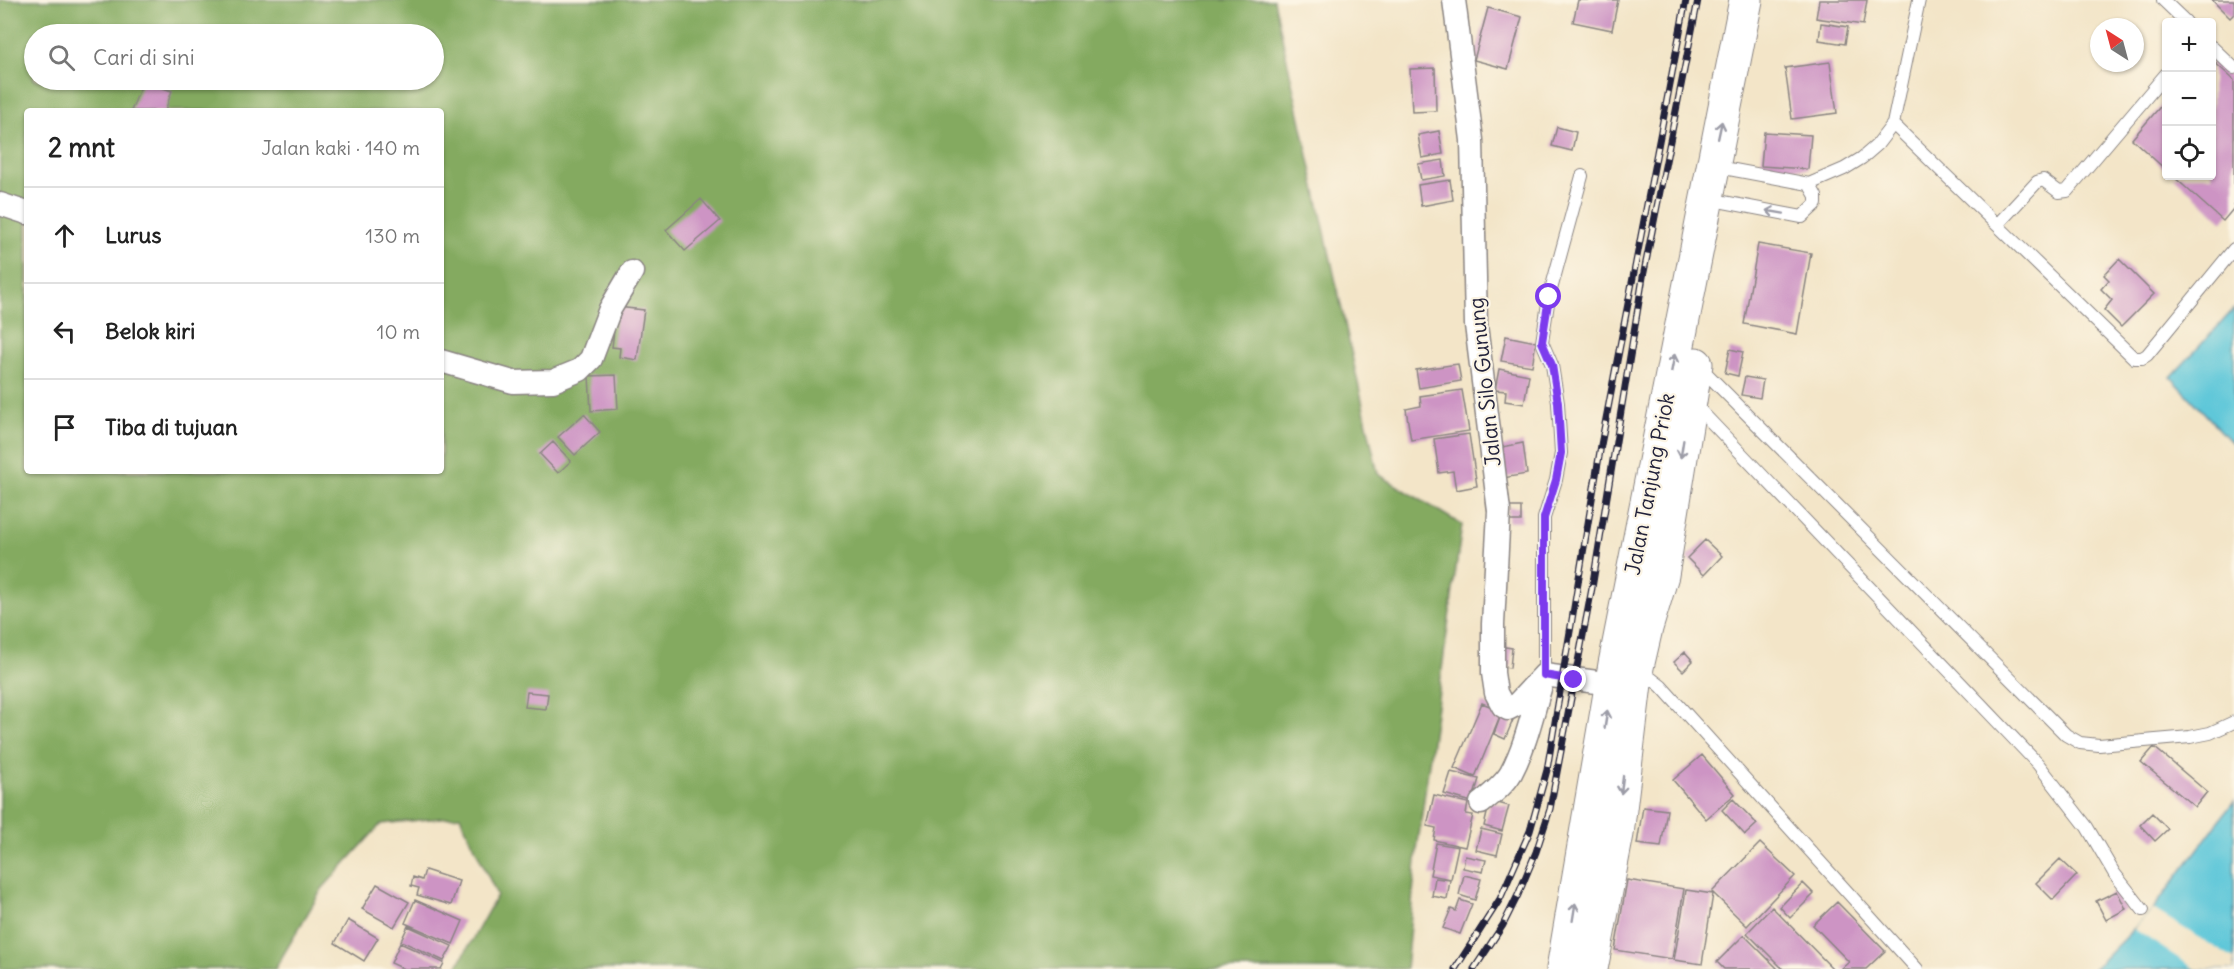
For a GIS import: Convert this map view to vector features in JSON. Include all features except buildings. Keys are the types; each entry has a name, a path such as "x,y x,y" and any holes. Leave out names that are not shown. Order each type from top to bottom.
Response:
{"highway":[{"name":"Jalan Tanjung Priok","path":"1563,969 1717,201 1746,0"},
{"name":"Jalan Tanjung Priok","path":"1723,168 1769,0"},
{"name":"Jalan Tanjung Priok","path":"1591,969 1617,834 1621,672 1646,628 1662,575 1696,363 1717,201"}],"street":[{"name":"Jalan Silo Gunung","path":"1454,0 1472,140 1476,325 1499,511 1493,634 1493,673 1499,701 1508,709 1516,705 1544,675"},
{"path":"0,204 24,212"},
{"path":"444,362 513,382 553,381 580,370 591,359 610,309 632,272"},
{"path":"1481,803 1500,788 1511,773 1524,741 1544,675 1621,672"}],"lane":[{"path":"1723,168 1809,184 1844,169 1862,158 1877,145 1893,124 1919,0"},
{"path":"2163,0 2182,18"},
{"path":"2216,52 2234,68"},
{"path":"1996,225 2037,182 2043,180 2059,192 2067,191 2162,79"},
{"path":"1893,124 2134,358 2147,355 2234,249"},
{"path":"1544,675 1544,518 1556,480 1561,453 1558,403 1552,365 1542,342 1549,297 1582,176"},
{"path":"1717,201 1802,217 1816,204 1816,196 1809,184"},
{"path":"1696,363 2066,735 2080,743 2099,746 2210,734 2234,722"},
{"path":"1689,400 2038,764 2087,827 2114,873 2143,910"},
{"path":"1621,672 1661,686 1917,969"}],"green space":[{"path":"0,0 1274,0 1378,474 1462,525 1417,850 1406,969 456,969 497,895 460,816 381,824 322,889 275,969 0,969"}],"water":[{"path":"2234,309 2234,445 2171,377"},
{"path":"2234,801 2234,969 2094,969 2153,909"}],"pier":[{"path":"2153,909 2234,959 2234,969 2195,969 2134,929"}],"railway":[{"path":"1455,969 1500,899 1530,831 1547,770 1601,445 1686,0"},
{"path":"1474,969 1503,925 1518,895 1536,852 1550,809 1592,588 1643,277 1698,0"}],"route":[{"path":"1549,297 1542,342 1552,365 1558,403 1561,453 1556,480 1544,518 1544,675 1574,680"}]}
